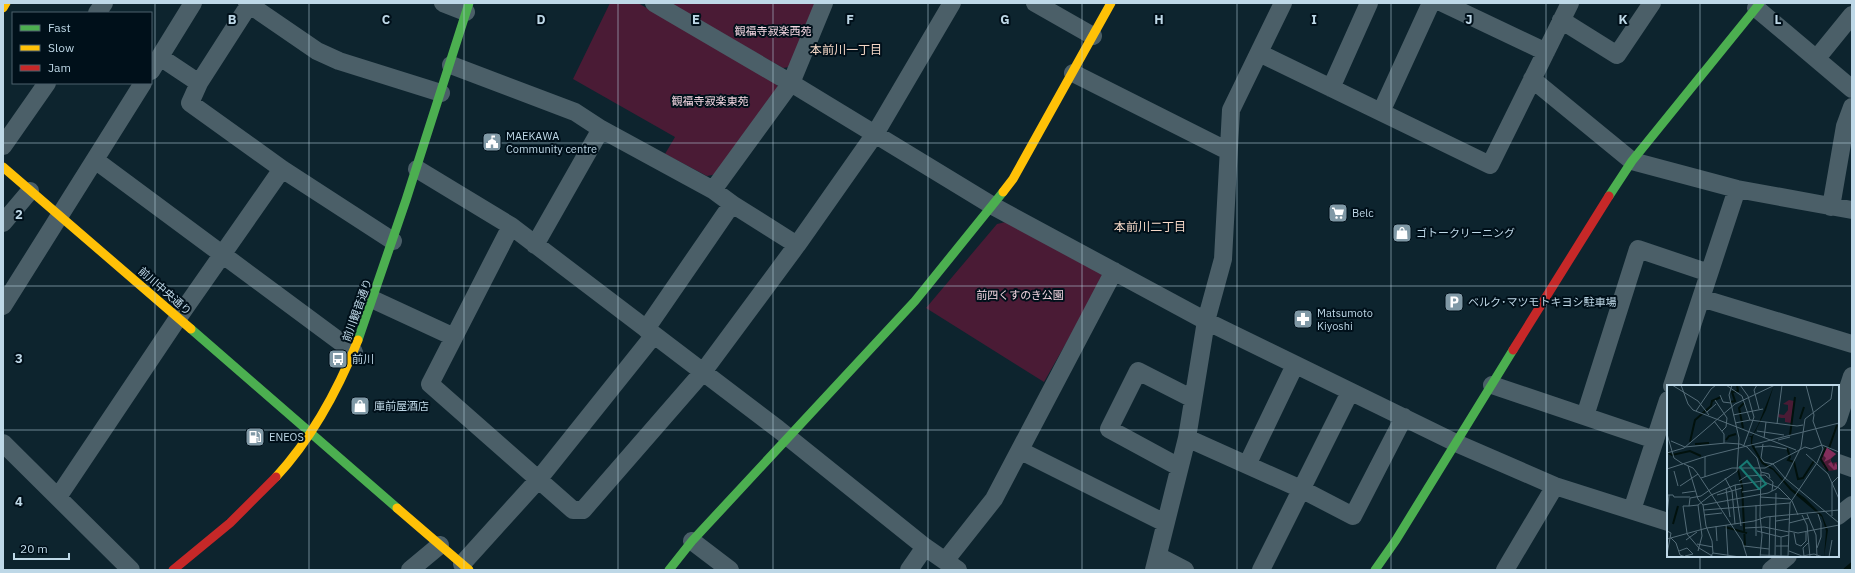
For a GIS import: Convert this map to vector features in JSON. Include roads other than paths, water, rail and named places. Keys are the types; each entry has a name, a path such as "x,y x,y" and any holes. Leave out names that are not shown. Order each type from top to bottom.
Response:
{"street":[{"path":"3,8 6,3"},
{"path":"98,12 104,3"},
{"path":"194,3 155,64 199,83"},
{"path":"443,3 468,7"},
{"path":"654,3 994,206 1206,321 1456,443 1555,486 1667,522"},
{"path":"713,190 790,83 824,3"},
{"path":"511,226 430,384 573,510 583,510 703,372 797,245 875,134 952,3"},
{"path":"1035,3 1093,36"},
{"path":"669,570 692,542 915,301 994,206 1013,179 1111,3"},
{"path":"1185,570 1156,563 1187,438 1206,321 1223,259 1230,110 1282,3"},
{"path":"1331,88 1369,3"},
{"path":"1381,112 1431,3"},
{"path":"1444,3 1546,52"},
{"path":"1259,53 1490,165 1570,3"},
{"path":"1561,20 1617,55 1652,3"},
{"path":"393,241 282,169 190,103 199,83 248,4 318,51 339,61 441,93"},
{"path":"1375,570 1456,443 1588,228 1632,161 1758,6 1852,89"},
{"name":"前川観音通り","path":"173,570 209,541 247,506 288,463 312,432 326,408 354,352 374,300 451,65 468,7"},
{"path":"1817,58 1852,15"},
{"path":"451,65 575,112 713,190 732,204 797,245"},
{"path":"1073,73 1228,151"},
{"path":"1532,79 1632,161 1737,189 1831,208 1852,210"},
{"path":"3,146 46,84"},
{"path":"3,306 142,84"},
{"path":"1831,208 1845,126 1852,107"},
{"path":"535,245 601,128"},
{"path":"95,160 222,256 354,352"},
{"name":"前川中央通り","path":"3,167 312,432 466,567"},
{"path":"58,497 178,318 282,169"},
{"path":"417,169 511,226 703,372 951,566 994,499 1114,271"},
{"path":"1672,385 1737,189"},
{"path":"3,223 30,191"},
{"path":"466,567 538,480 650,332 732,204"},
{"path":"1585,416 1638,250 1709,273"},
{"path":"1701,298 1852,344"},
{"path":"374,300 454,337"},
{"path":"1246,465 1295,365"},
{"path":"1179,467 1109,429 1138,371 1193,399"},
{"path":"1839,416 1852,376"},
{"path":"1492,385 1655,440"},
{"path":"1261,570 1350,392"},
{"path":"1632,510 1667,406"},
{"path":"1187,438 1301,489 1353,516 1404,417"},
{"path":"3,443 132,570"},
{"path":"1021,450 1165,523"},
{"path":"1839,463 1852,468"},
{"path":"1505,570 1555,486"},
{"path":"1839,515 1852,504"},
{"path":"692,542 730,570"},
{"path":"410,570 440,545"},
{"path":"909,570 925,547"}],"waterway":[{"path":"1846,570 1852,565"}],"place":[{"name":"MAEKAWA Community centre","path":"492,142"},
{"name":"Belc","path":"1338,213"},
{"name":"ゴトークリーニング","path":"1402,233"},
{"name":"ベルク･マツモトキヨシ駐車場","path":"1454,302"},
{"name":"Matsumoto Kiyoshi","path":"1303,319"},
{"name":"前川","path":"338,359"},
{"name":"庫前屋酒店","path":"360,406"},
{"name":"ENEOS","path":"255,437"}],"district":[{"name":"本前川一丁目","path":"846,49"},
{"name":"本前川二丁目","path":"1150,226"}],"park label":[{"name":"観福寺寂楽西苑","path":"773,31"},
{"name":"観福寺寂楽東苑","path":"710,101"},
{"name":"前四くすのき公園","path":"1020,295"}]}
